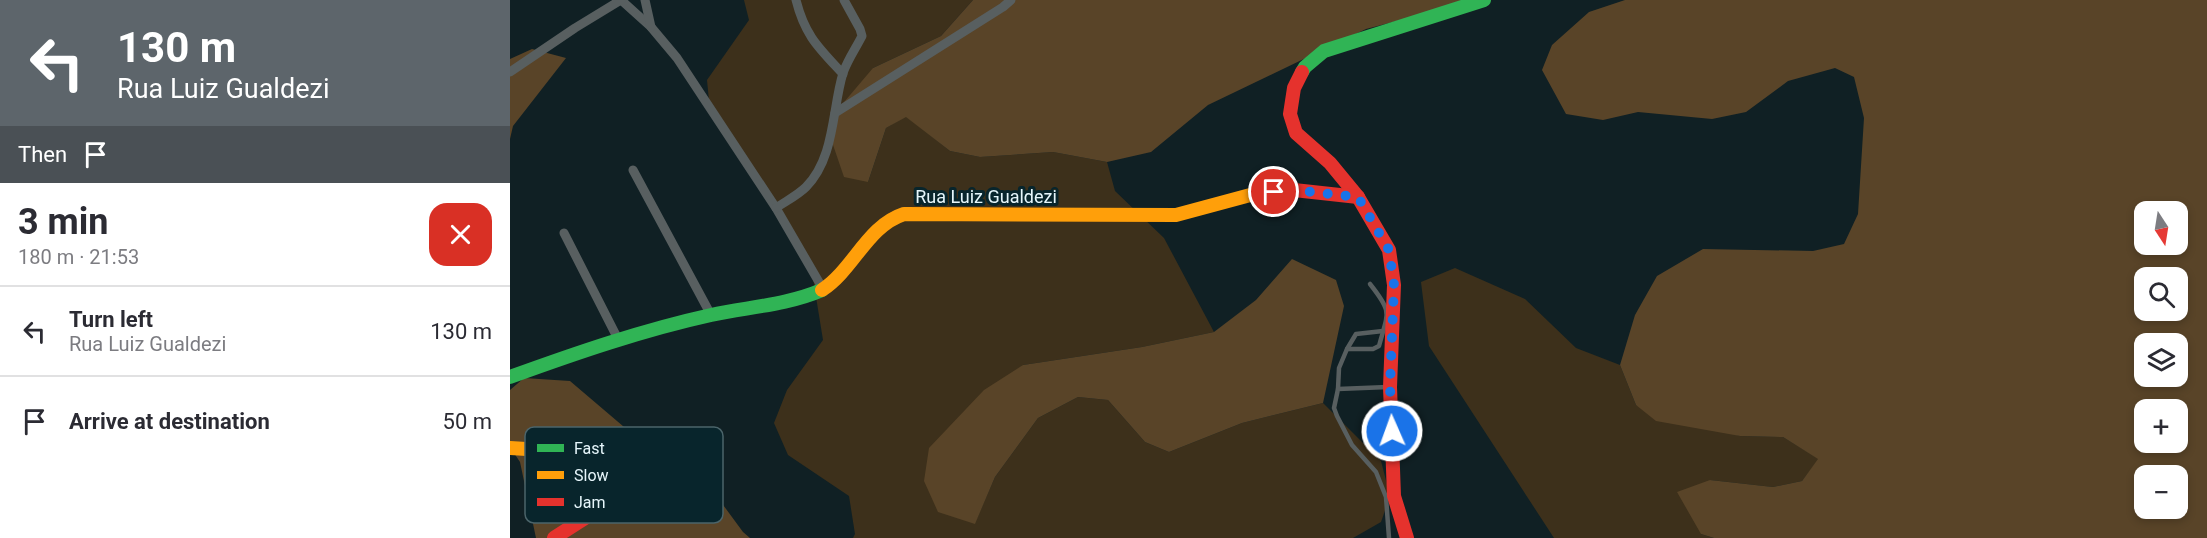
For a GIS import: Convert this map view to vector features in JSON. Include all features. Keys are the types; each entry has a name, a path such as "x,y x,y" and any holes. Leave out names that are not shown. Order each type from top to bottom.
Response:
{"street":[{"path":"510,72 621,0 651,27 677,58 776,208 824,289"},
{"path":"645,0 651,27"},
{"path":"796,0 801,21 812,41 843,74"},
{"path":"776,208 797,194 812,180 819,169 843,74 862,36 844,0"},
{"path":"835,113 1011,0"},
{"path":"1407,538 1394,496 1390,387 1394,285 1389,250 1358,197 1330,163 1296,133 1290,114 1294,88 1305,67 1324,51 1484,0"},
{"path":"633,170 711,315"},
{"name":"Rua Luiz Gualdezi","path":"510,377 618,339 711,315 797,298 824,289 839,278 882,225 899,215 923,213 1176,215 1254,194 1294,190 1358,197"},
{"path":"564,232 618,339"},
{"path":"510,448 525,450"},
{"path":"554,538 574,523"}],"lane":[{"path":"1347,349 1373,349 1379,346 1388,314 1386,304 1370,284"},
{"path":"1383,331 1356,334 1339,368 1334,408 1352,445 1376,472 1386,497 1389,538"},
{"path":"1338,389 1390,387"}],"shaded area":[{"path":"744,0 973,0 941,36 873,68 868,182 886,128 906,116 950,151 980,157 1053,152 1107,162 1115,191 1164,238 1214,332 1142,347 1023,365 975,523 995,477 1038,418 1078,397 1108,400 1145,442 1169,452 1242,423 1323,403 1381,461 1390,496 1381,522 1353,538 853,538 855,534 849,496 788,455 774,423 787,390 823,340 811,266 710,111 707,80 749,20"},
{"path":"973,0 1478,0 1366,29 1208,105 1151,152 1107,162 1053,152 980,157 950,151 906,117 886,128 868,182 844,177 831,139 839,108 873,68 941,36"},
{"path":"1625,0 2207,0 2207,538 1714,538 1701,534 1677,492 1710,480 1773,487 1802,481 1818,459 1783,437 1740,436 1656,421 1636,405 1620,365 1635,315 1657,276 1703,249 1813,251 1844,244 1858,214 1864,118 1854,77 1835,68 1788,81 1746,112 1712,119 1638,112 1603,120 1566,114 1542,70 1552,45 1589,12"},
{"path":"532,49 566,58 513,126 510,139 510,59"},
{"path":"1292,259 1336,280 1344,306 1323,403 1242,423 1169,452 1145,442 1108,400 1078,397 1038,418 995,477 975,524 938,512 924,481 929,448 984,390 1023,365 1142,347 1214,332 1256,300"},
{"path":"1455,268 1525,299 1576,348 1620,365 1636,405 1740,436 1783,437 1819,459 1802,481 1773,487 1710,480 1701,534 1714,538 1554,538 1429,346 1421,282"},
{"path":"524,378 570,381 624,427 525,427 525,486 520,462 510,447 510,390"},
{"path":"723,505 750,538 536,538 533,523 723,523"}],"traffic: fast":[{"path":"1302,72 1324,51 1484,0"},
{"path":"510,377 660,328 711,315 781,302 822,290"}],"traffic: slow":[{"path":"822,290 843,271 880,228 904,214 1176,215 1254,194 1278,192"},
{"path":"510,448 525,449"}],"traffic: jam":[{"path":"1302,72 1294,88 1290,114 1296,133 1330,163 1358,197 1389,250 1394,285 1390,387 1394,496 1407,538"},
{"path":"1278,192 1294,190 1358,197"},
{"path":"554,538 577,523"}],"route":[{"path":"1274,192 1294,190 1358,197 1389,250 1394,285 1390,387 1392,431"}]}
